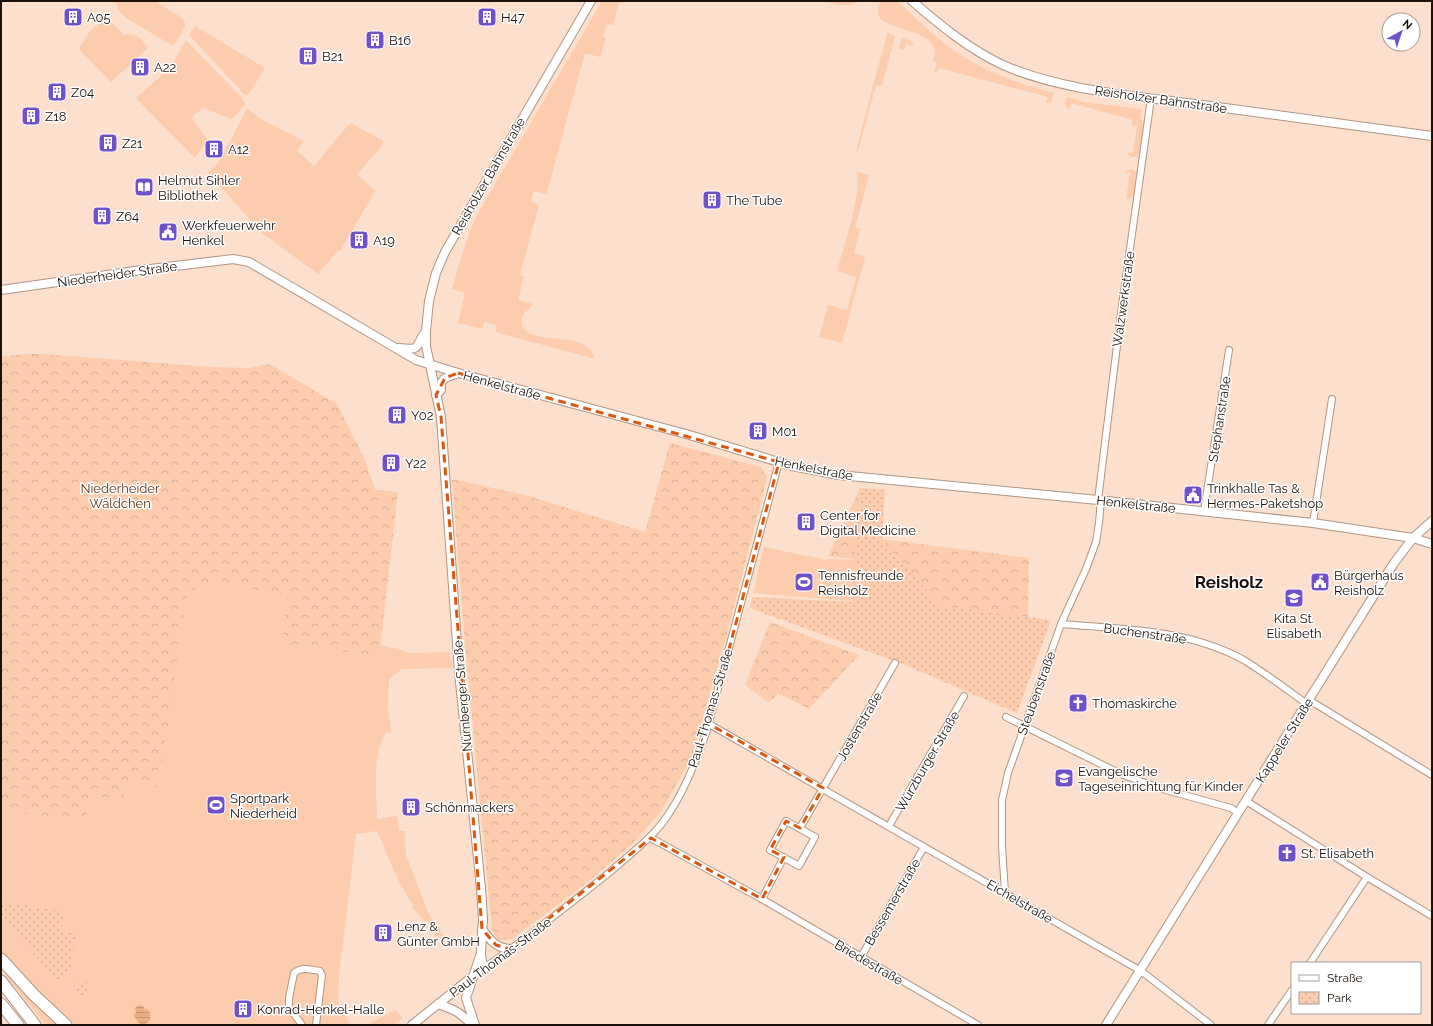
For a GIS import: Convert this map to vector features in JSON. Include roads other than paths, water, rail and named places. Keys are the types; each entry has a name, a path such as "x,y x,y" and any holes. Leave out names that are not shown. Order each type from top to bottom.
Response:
{"highway":[{"path":"1,959 34,995 66,1025"},
{"path":"1,981 35,1025"},
{"path":"1,1004 18,1025"}],"street":[{"name":"Reisholzer Bahnstraße","path":"429,364 426,346 426,331 432,288 444,252 591,1"},
{"name":"Reisholzer Bahnstraße","path":"912,1 959,40 986,56 1028,74 1063,84 1151,98 1432,136"},
{"name":"Walzwerkstraße","path":"1099,500 1122,305 1151,98"},
{"name":"Henkelstraße","path":"233,259 249,262 412,358 458,373 693,436 779,462 824,473 1313,523 1413,538 1432,544"},
{"name":"Niederheider Straße","path":"1,290 233,259"},
{"path":"395,348 409,350 414,349 419,344 421,337 426,331"},
{"name":"Stephanstraße","path":"1204,511 1229,350"},
{"name":"Nürnberger Straße","path":"429,364 441,417 459,672 481,888 481,953 466,998"},
{"path":"436,395 441,390 441,383 445,378 458,373"},
{"path":"1313,523 1332,399"},
{"name":"Paul-Thomas-Straße","path":"412,1025 586,891 650,838 668,816 685,786 699,755 709,724 779,462"},
{"name":"Steubenstraße","path":"1005,893 1002,846 1002,800 1008,773 1061,624 1086,569 1096,542 1099,523 1099,500"},
{"path":"1413,538 1432,521"},
{"name":"Kappeler Straße","path":"1106,1025 1394,563 1413,538"},
{"name":"Buchenstraße","path":"1061,624 1165,633 1215,647 1242,660 1308,702 1432,775"},
{"name":"Jostenstraße","path":"823,788 895,663"},
{"name":"Würzburger Straße","path":"889,826 964,696"},
{"path":"1006,717 1123,775 1166,790 1232,808 1238,813"},
{"name":"Eichelstraße","path":"709,724 1141,970 1211,1025"},
{"path":"800,828 823,788"},
{"path":"1246,801 1432,916"},
{"path":"786,820 815,836 799,866 784,858 770,850 786,820"},
{"name":"Briedestraße","path":"650,838 762,899 978,1025"},
{"name":"Bessemerstraße","path":"861,958 924,846"},
{"path":"762,899 784,858"},
{"path":"1311,962 1367,877"},
{"path":"482,929 496,945 510,949"},
{"path":"481,953 482,962 486,968"},
{"path":"302,1025 288,1007 294,973 299,969 305,968 320,971 322,975 316,1025"},
{"path":"456,990 466,998 475,1025"},
{"path":"1268,1025 1291,991"},
{"path":"438,1004 462,1014 472,1025"}],"place":[{"name":"A05","path":"73,17"},
{"name":"H47","path":"487,17"},
{"name":"B16","path":"375,40"},
{"name":"B21","path":"308,56"},
{"name":"A22","path":"140,67"},
{"name":"Z04","path":"57,92"},
{"name":"Z18","path":"31,116"},
{"name":"Z21","path":"108,143"},
{"name":"A12","path":"214,149"},
{"name":"Helmut Sihler Bibliothek","path":"144,187"},
{"name":"The Tube","path":"712,200"},
{"name":"Z64","path":"102,216"},
{"name":"Werkfeuerwehr Henkel","path":"168,232"},
{"name":"A19","path":"359,240"},
{"name":"Y02","path":"397,415"},
{"name":"M01","path":"758,431"},
{"name":"Y22","path":"391,463"},
{"name":"Trinkhalle Tas & Hermes-Paketshop","path":"1193,495"},
{"name":"Center for Digital Medicine","path":"806,522"},
{"name":"Tennisfreunde Reisholz","path":"804,582"},
{"name":"Bürgerhaus Reisholz","path":"1320,582"},
{"name":"Kita St. Elisabeth","path":"1294,598"},
{"name":"Thomaskirche","path":"1078,703"},
{"name":"Evangelische Tageseinrichtung für Kinder","path":"1064,778"},
{"name":"Sportpark Niederheid","path":"216,805"},
{"name":"Schönmackers","path":"411,807"},
{"name":"St. Elisabeth","path":"1287,853"},
{"name":"Lenz & Günter GmbH","path":"383,933"},
{"name":"Konrad-Henkel-Halle","path":"243,1009"}],"district":[{"name":"Reisholz","path":"1229,582"}],"park label":[{"name":"Niederheider Wäldchen","path":"120,496"}]}
